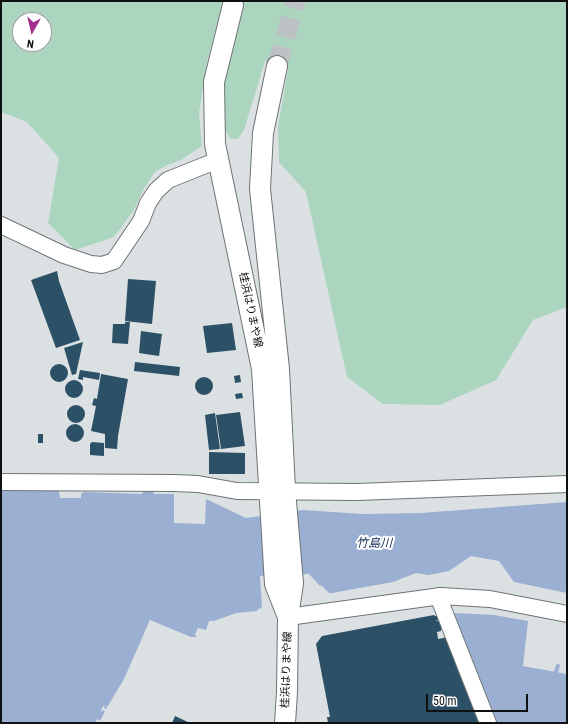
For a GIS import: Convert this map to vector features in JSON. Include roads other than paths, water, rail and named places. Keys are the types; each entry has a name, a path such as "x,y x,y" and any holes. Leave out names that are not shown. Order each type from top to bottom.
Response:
{"main road":[{"name":"桂浜はりまや線","path":"233,5 214,82 215,144 262,369 278,498 283,577 293,584 288,617 285,723"},
{"name":"桂浜はりまや線","path":"277,66 263,133 260,188 279,369 278,498"}],"street":[{"path":"1,225 64,256 91,264 102,264 114,261 141,221 148,203 156,191 168,180 218,160"},
{"path":"1,482 198,484 278,498 357,492 567,484"},
{"path":"438,596 488,723"},
{"path":"288,617 438,596 490,599 567,614"}],"water":[{"name":"竹島川","path":"1,491 59,491 60,498 81,498 81,494 84,492 142,494 143,492 153,491 154,494 174,494 174,523 205,524 206,499 246,518 303,510 363,514 421,513 567,502 567,593 514,582 499,561 471,556 449,571 429,575 416,573 393,582 332,593 329,593 321,585 320,586 309,574 260,576 262,608 258,609 257,611 236,613 214,621 209,621 206,630 198,628 195,635 197,637 191,637 150,620 124,679 106,709 104,708 105,706 103,706 101,711 105,711 100,721 97,719 95,723 1,723"},
{"path":"454,613 494,615 528,621 523,666 567,674 567,723 497,723"}],"waterway":[{"path":"554,677 558,666"}],"tunnel":[{"path":"277,66 296,1"}]}
